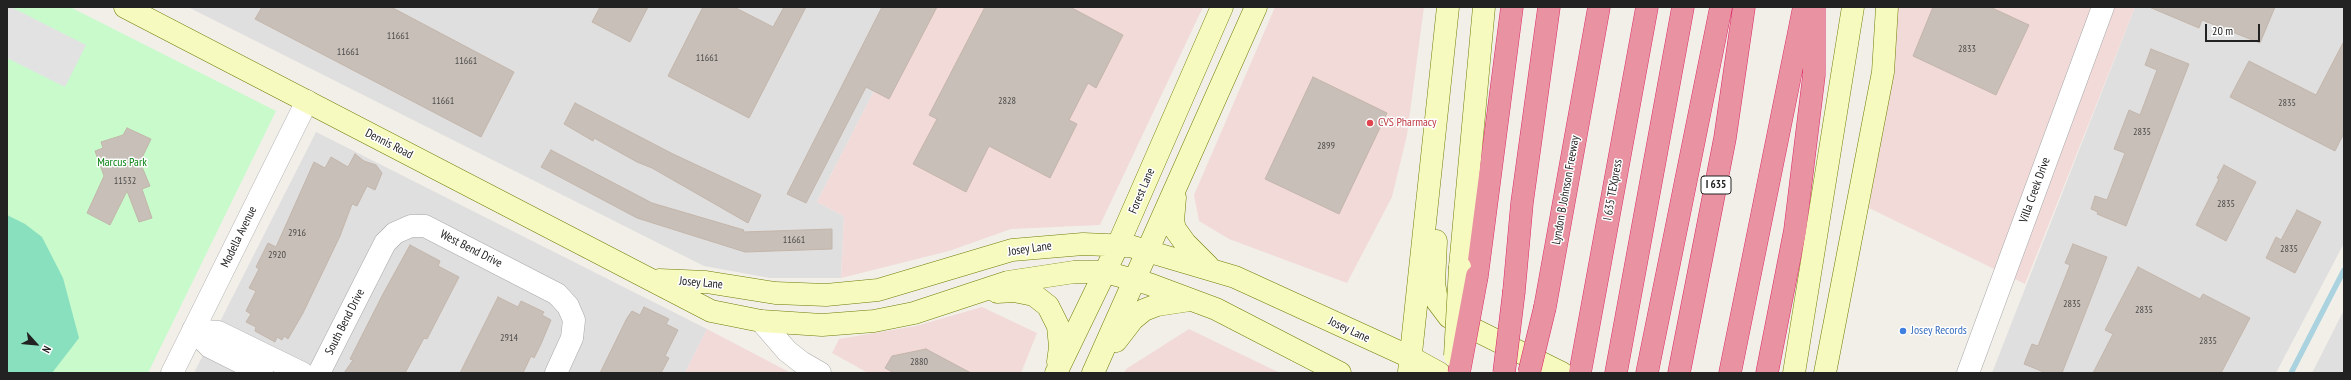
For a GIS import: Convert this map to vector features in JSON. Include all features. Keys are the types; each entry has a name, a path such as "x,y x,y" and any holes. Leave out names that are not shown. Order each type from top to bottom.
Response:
{"highway":[{"path":"1459,373 1469,271 1512,7"},
{"path":"1504,373 1514,291 1522,203 1549,7"},
{"name":"Lyndon B Johnson Freeway","path":"1529,373 1545,307 1599,7"},
{"name":"I 635 TEXpress","path":"1580,373 1647,7"},
{"path":"1616,373 1683,7"},
{"path":"1648,373 1721,7"},
{"name":"I 635","path":"1680,368 1725,138 1744,7"},
{"path":"1730,373 1804,7"},
{"path":"1767,373 1796,222 1814,75 1814,7"}],"main road":[{"name":"Dennis Road","path":"125,7 653,280"},
{"name":"Forest Lane","path":"1056,372 1118,245 1222,7"},
{"path":"1094,373 1134,279 1256,7"},
{"path":"1409,365 1448,7"},
{"path":"1454,373 1469,271 1484,7"},
{"path":"1794,373 1853,7"},
{"path":"1825,373 1883,72 1887,7"},
{"path":"1175,188 1173,221 1175,229 1184,243 1212,269"},
{"path":"1427,201 1436,235 1434,283 1436,301 1449,318 1562,373"},
{"name":"Josey Lane","path":"653,280 706,282 775,293 826,295 878,290 896,286 973,260 1012,250 1083,244 1118,245 1147,250 1235,277 1409,365 1439,373"},
{"name":"Josey Lane","path":"653,280 711,311 761,321 822,325 862,322 914,313 1008,282 1044,275 1074,272 1105,272 1134,279 1216,309 1340,373"},
{"path":"974,293 1014,291 1034,295 1048,306 1058,326 1060,348 1056,372"},
{"path":"858,292 862,322"},
{"path":"1094,373 1134,319 1144,310 1165,303 1194,300"}],"street":[{"name":"Villa Creek Drive","path":"1968,373 2104,7"},
{"name":"Modella Avenue","path":"172,373 307,101"},
{"name":"West Bend Drive","path":"370,272 385,243 395,233 411,226 425,226 556,294 568,306 574,320 572,338 556,373"},
{"name":"South Bend Drive","path":"318,373 370,272"},
{"path":"761,321 787,350 801,362 820,373"},
{"path":"193,330 210,347 262,373"},
{"path":"193,330 218,332 302,373"}],"shaded area":[{"path":"7,7 11,7 86,45 65,87 7,58"},
{"path":"188,7 917,7 817,202 844,216 841,278 770,278 704,266"},
{"path":"917,7 1203,7 1100,225 1011,229 949,251 841,278 844,216 817,202"},
{"path":"1275,7 1424,7 1407,135 1392,197 1347,283 1229,239 1199,221 1194,195"},
{"path":"1897,7 2135,7 2025,284 1869,208 1894,52"},
{"path":"2135,7 2344,7 2344,243 2276,373 1992,373"},
{"path":"316,132 707,329 685,373 194,373"},
{"path":"982,307 1037,333 1021,373 868,373 832,353 839,339 916,326"},
{"path":"2344,310 2344,373 2312,373"},
{"path":"707,329 791,373 685,373"},
{"path":"1189,329 1280,373 1124,373 1126,369"}],"green space":[{"name":"Marcus Park","path":"7,7 70,7 276,111 148,373 7,373"},
{"path":"7,215 25,224 42,237 63,278 79,338 52,373 7,373"}],"building":[{"path":"262,7 391,7 514,72 481,137 255,19"},
{"path":"600,7 648,7 630,42 592,22"},
{"path":"703,7 734,7 773,27 784,7 806,7 749,118 668,76"},
{"path":"882,7 937,7 889,99 866,87 806,203 787,194"},
{"path":"985,7 1070,7 1123,35 1096,88 1088,83 1069,120 1077,124 1050,178 989,146 966,192 913,164 937,119 929,115"},
{"path":"1933,7 1990,7 2029,25 1996,95 1913,56"},
{"path":"2149,7 2275,7 2260,43 2202,20 2199,28"},
{"path":"2344,41 2344,133 2335,151 2230,97 2249,61 2316,95"},
{"path":"2151,49 2189,64 2126,226 2097,214 2098,212 2091,209 2095,196 2107,200 2125,153 2114,149 2129,110 2140,115 2157,70 2145,65"},
{"name":"CVS Pharmacy","path":"1313,77 1387,113 1339,214 1265,179"},
{"path":"575,103 673,154 761,195 748,223 652,168 637,162 594,138 593,141 564,124"},
{"path":"127,128 151,139 140,162 150,186 142,189 152,218 139,222 127,191 110,225 87,213 104,176 95,151 103,148 101,142 123,135"},
{"path":"551,150 652,203 744,230 743,232 832,229 832,249 745,252 637,218 541,167"},
{"path":"355,154 364,161 376,165 382,173 375,190 367,186 357,206 352,204 340,236 303,313 288,339 284,336 282,340 277,337 275,342 255,331 256,327 246,322 251,314 246,311 256,291 249,288 259,269 256,267 268,243 276,247 314,162 325,168 331,157 348,167"},
{"path":"2224,165 2256,182 2226,241 2196,225 2219,179 2217,178"},
{"path":"2297,210 2321,222 2295,273 2266,258 2276,237 2281,240"},
{"path":"2073,244 2107,257 2062,373 2046,373 2024,364 2032,344 2038,346 2070,265 2065,263"},
{"path":"410,245 440,261 438,266 459,277 427,339 424,338 405,373 344,373 353,360 350,359"},
{"path":"2138,267 2200,299 2203,294 2250,318 2221,373 2093,373 2113,334 2105,330"},
{"path":"498,297 518,307 521,301 544,312 542,315 551,320 534,358 531,356 523,373 460,373"},
{"path":"644,307 669,319 666,324 678,330 665,356 669,358 661,373 600,373 627,318 632,311 640,315"},
{"path":"926,349 971,373 894,373 885,368 892,356"}],"waterway":[{"path":"2291,373 2344,270"}],"place":[{"name":"CVS Pharmacy","path":"1370,123"},
{"name":"Josey Records","path":"1903,331"}]}
